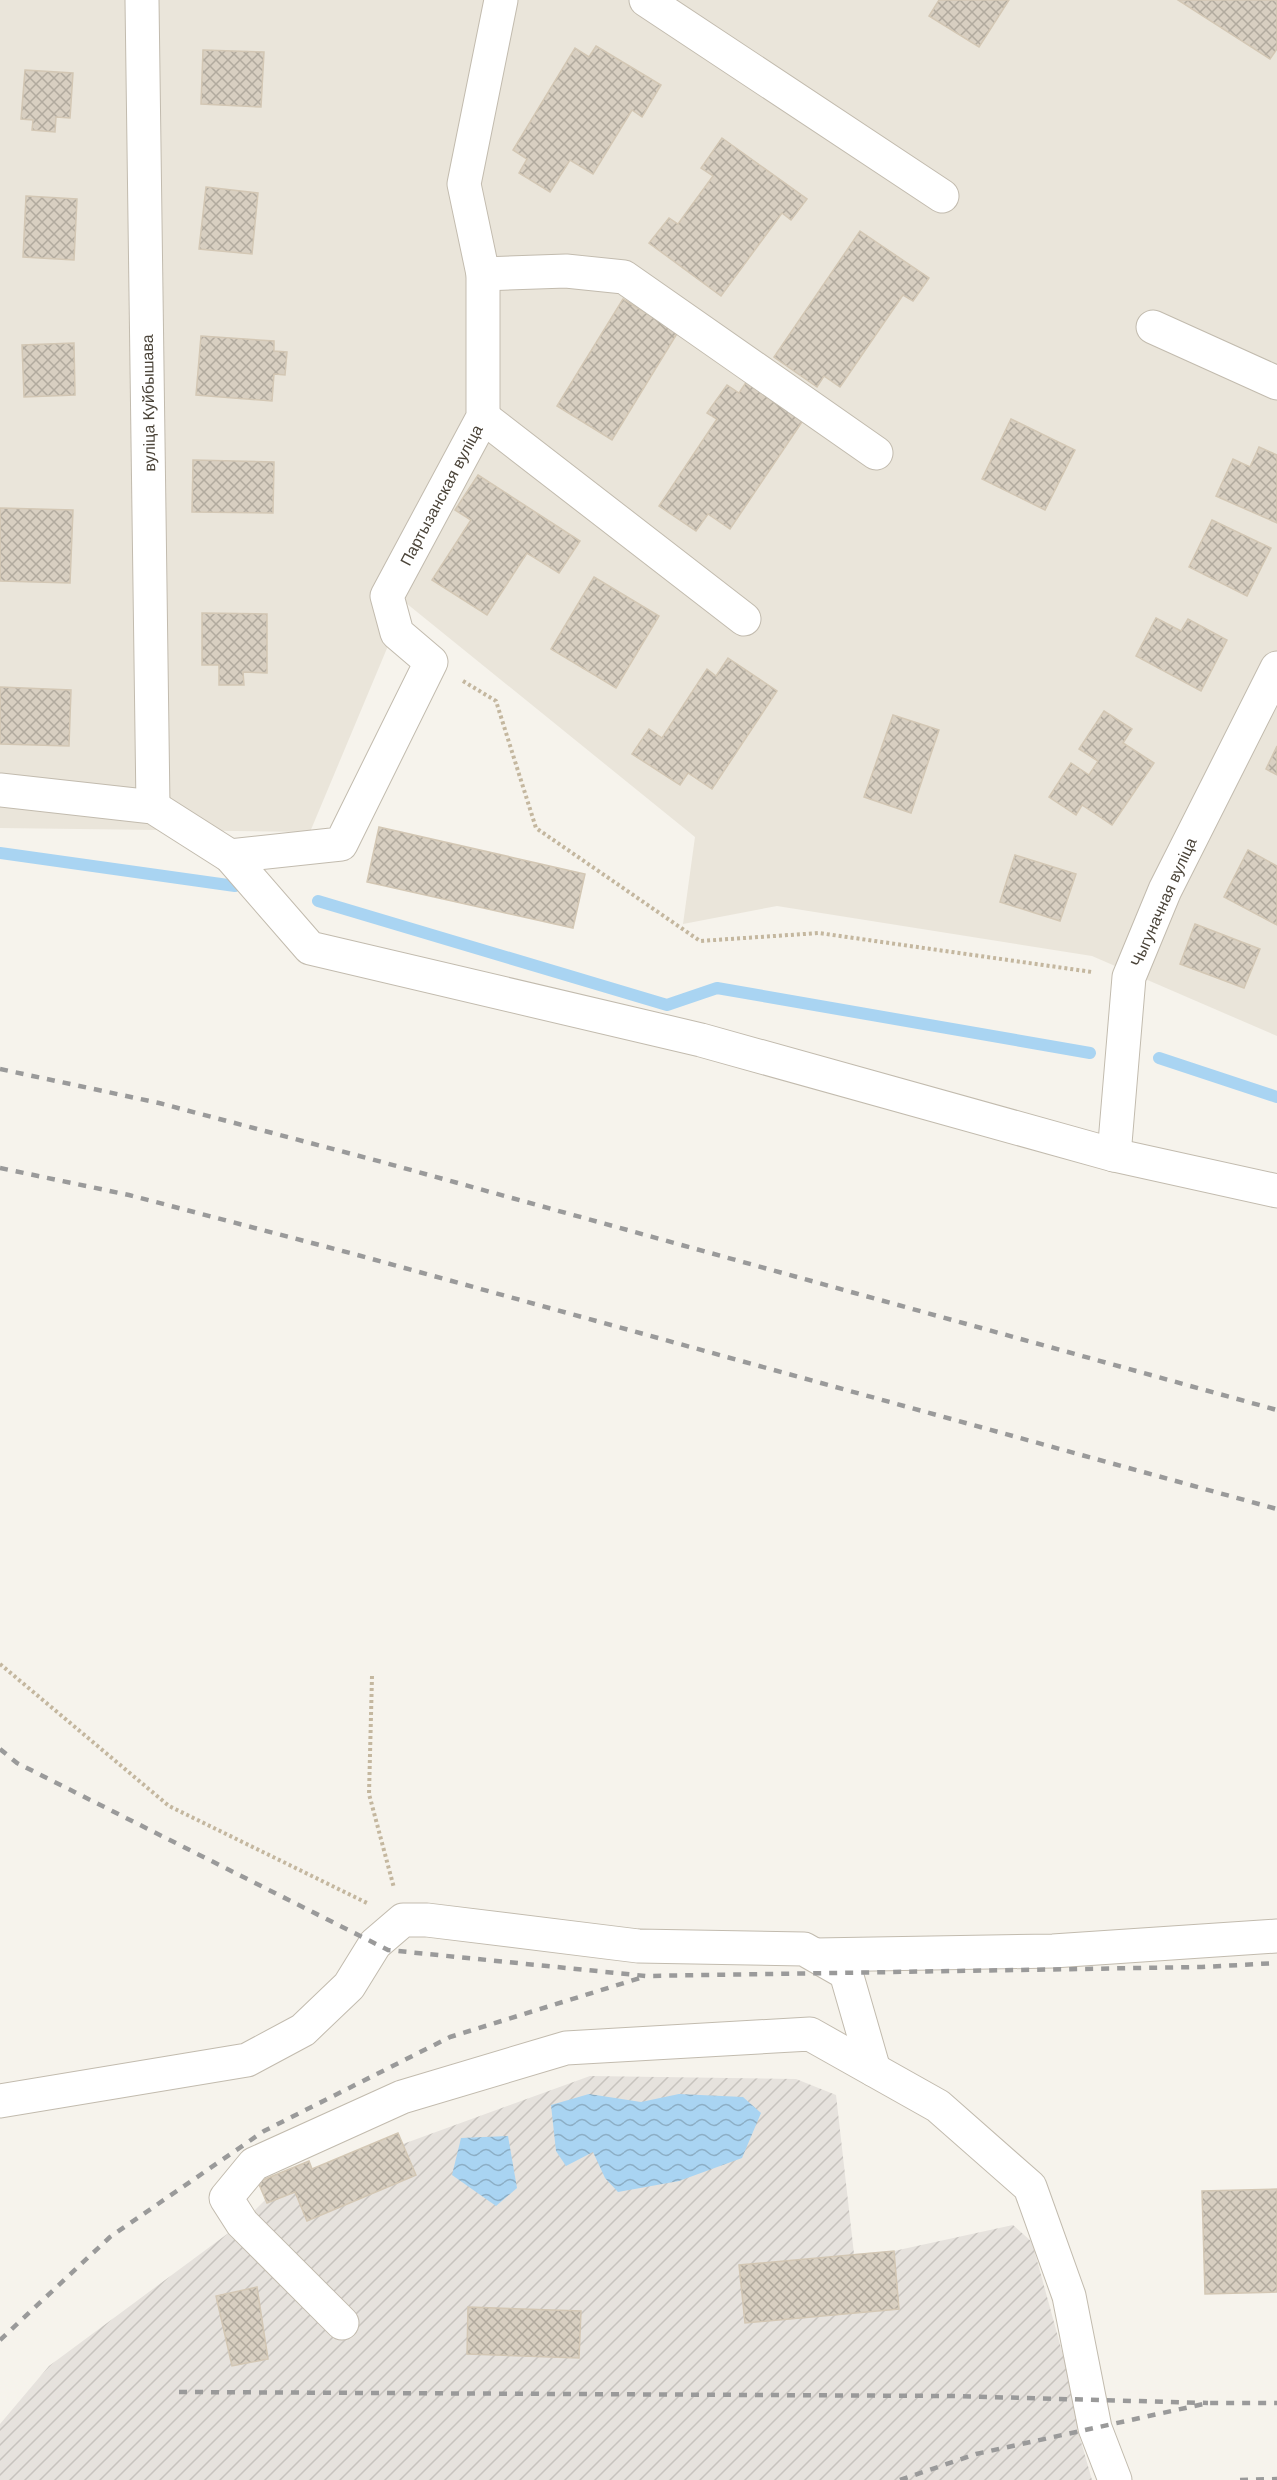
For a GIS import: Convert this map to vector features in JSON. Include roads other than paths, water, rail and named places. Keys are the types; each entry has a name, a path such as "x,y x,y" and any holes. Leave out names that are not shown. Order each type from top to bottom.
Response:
{"street":[{"name":"вуліца Куйбышава","path":"142,0 153,807"},
{"name":"Партызанская вуліца","path":"230,856 341,844 431,662 397,633 387,596 483,417 483,274 464,184 501,0"},
{"path":"646,0 942,196"},
{"path":"483,274 566,271 624,277 876,453"},
{"path":"1153,327 1277,383"},
{"path":"483,417 744,619"},
{"name":"Чыгуначная вуліца","path":"1114,1155 1129,977 1165,890 1277,668"},
{"path":"0,790 153,807 230,856 310,948 701,1040 1114,1155 1277,1191"},
{"path":"0,2101 247,2060 303,2030 349,1986 375,1944 403,1920 427,1920 638,1946 804,1949 846,1973 874,2070"},
{"path":"816,1955 1053,1951 1277,1936"},
{"path":"342,2323 242,2223 226,2198 254,2164 402,2097 566,2048 810,2034 938,2106 1030,2187 1069,2296 1095,2428 1114,2480"}],"water":[{"path":"589,2094 641,2102 679,2094 743,2097 761,2113 742,2158 679,2181 618,2192 605,2178 593,2152 566,2166 556,2151 551,2105"},
{"path":"508,2136 517,2188 496,2206 452,2175 461,2138"}],"waterway":[{"path":"0,853 235,886"},
{"path":"318,901 667,1005 717,988 1090,1053"},
{"path":"1159,1058 1277,1097"}],"railway":[{"path":"0,1069 159,1103 382,1162 1277,1410"},
{"path":"0,1168 129,1195 354,1254 1277,1509"},
{"path":"0,1749 17,1763 388,1950 646,1976 1202,1967 1277,1963"},
{"path":"0,2340 110,2237 264,2131 450,2037 640,1978"},
{"path":"179,2392 952,2396 1208,2403"},
{"path":"900,2480 976,2454 1208,2403 1277,2403"},
{"path":"1240,2480 1277,2479"}]}
